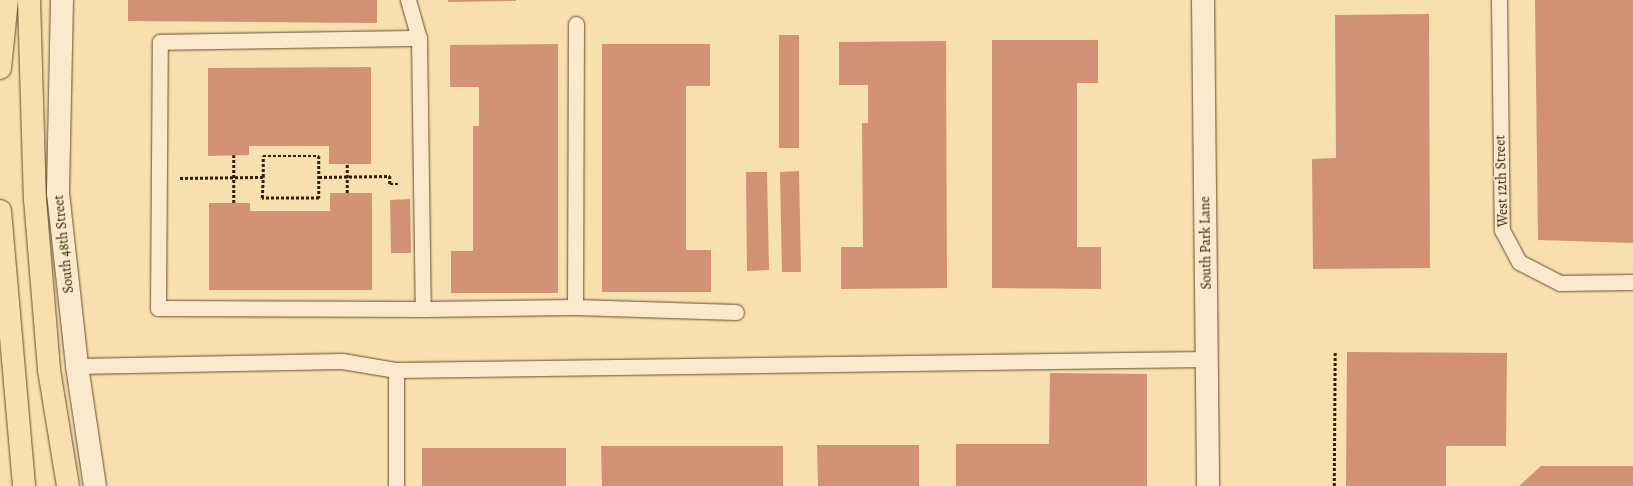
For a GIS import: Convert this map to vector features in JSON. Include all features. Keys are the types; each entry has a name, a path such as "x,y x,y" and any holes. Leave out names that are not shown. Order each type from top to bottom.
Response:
{"highway":[{"path":"0,68 8,0"},
{"path":"29,0 36,207 49,370 68,486"},
{"path":"0,212 24,486"}],"street":[{"name":"South 48th Street","path":"62,0 58,193 77,366 95,486"},
{"name":"South Park Lane","path":"1203,0 1208,486"}],"lane":[{"path":"408,0 419,38 423,309"},
{"name":"West 12th Street","path":"1499,0 1502,230 1519,262 1560,283 1633,282"},
{"path":"575,306 576,24"},
{"path":"419,38 160,42 158,308 423,309 575,306 736,312"},
{"path":"77,366 342,362 396,370 1207,359"},
{"path":"396,370 396,486"}],"path":[{"path":"234,156 234,203"},
{"path":"263,156 319,156 319,198 262,198 263,177 263,156"},
{"path":"347,164 347,193"},
{"path":"319,177 390,176 390,184 422,184"},
{"path":"200,178 263,177"},
{"path":"1334,486 1335,352"}],"building":[{"path":"128,0 377,0 377,23 128,21"},
{"path":"448,0 516,0 516,1 448,2"},
{"path":"1535,0 1633,0 1633,243 1538,240"},
{"path":"1429,14 1430,268 1313,269 1312,159 1336,158 1335,15"},
{"path":"779,35 799,35 799,148 779,148"},
{"path":"992,40 1098,40 1098,83 1077,83 1077,247 1101,247 1101,289 992,288"},
{"path":"946,41 947,288 841,289 841,247 863,247 862,123 868,123 868,85 839,85 839,42"},
{"path":"558,44 558,293 451,293 451,251 473,251 473,126 479,126 479,87 450,87 450,45"},
{"path":"602,44 710,44 710,86 686,86 686,250 711,250 711,292 602,292"},
{"path":"371,67 371,164 329,164 329,146 249,146 249,155 208,156 208,68"},
{"path":"799,171 801,272 782,272 780,172"},
{"path":"746,172 767,172 769,270 747,271"},
{"path":"330,193 372,193 372,290 209,290 209,203 250,203 250,211 330,211"},
{"path":"410,199 411,253 391,253 390,200"},
{"path":"1347,352 1507,353 1506,446 1446,446 1446,486 1346,486"},
{"path":"1050,373 1147,374 1147,486 956,486 956,444 1049,444"},
{"path":"817,445 919,445 919,486 818,486"},
{"path":"601,446 783,446 783,486 602,486"},
{"path":"422,448 566,448 566,486 422,486"},
{"path":"1541,466 1633,466 1633,486 1519,486"}]}
